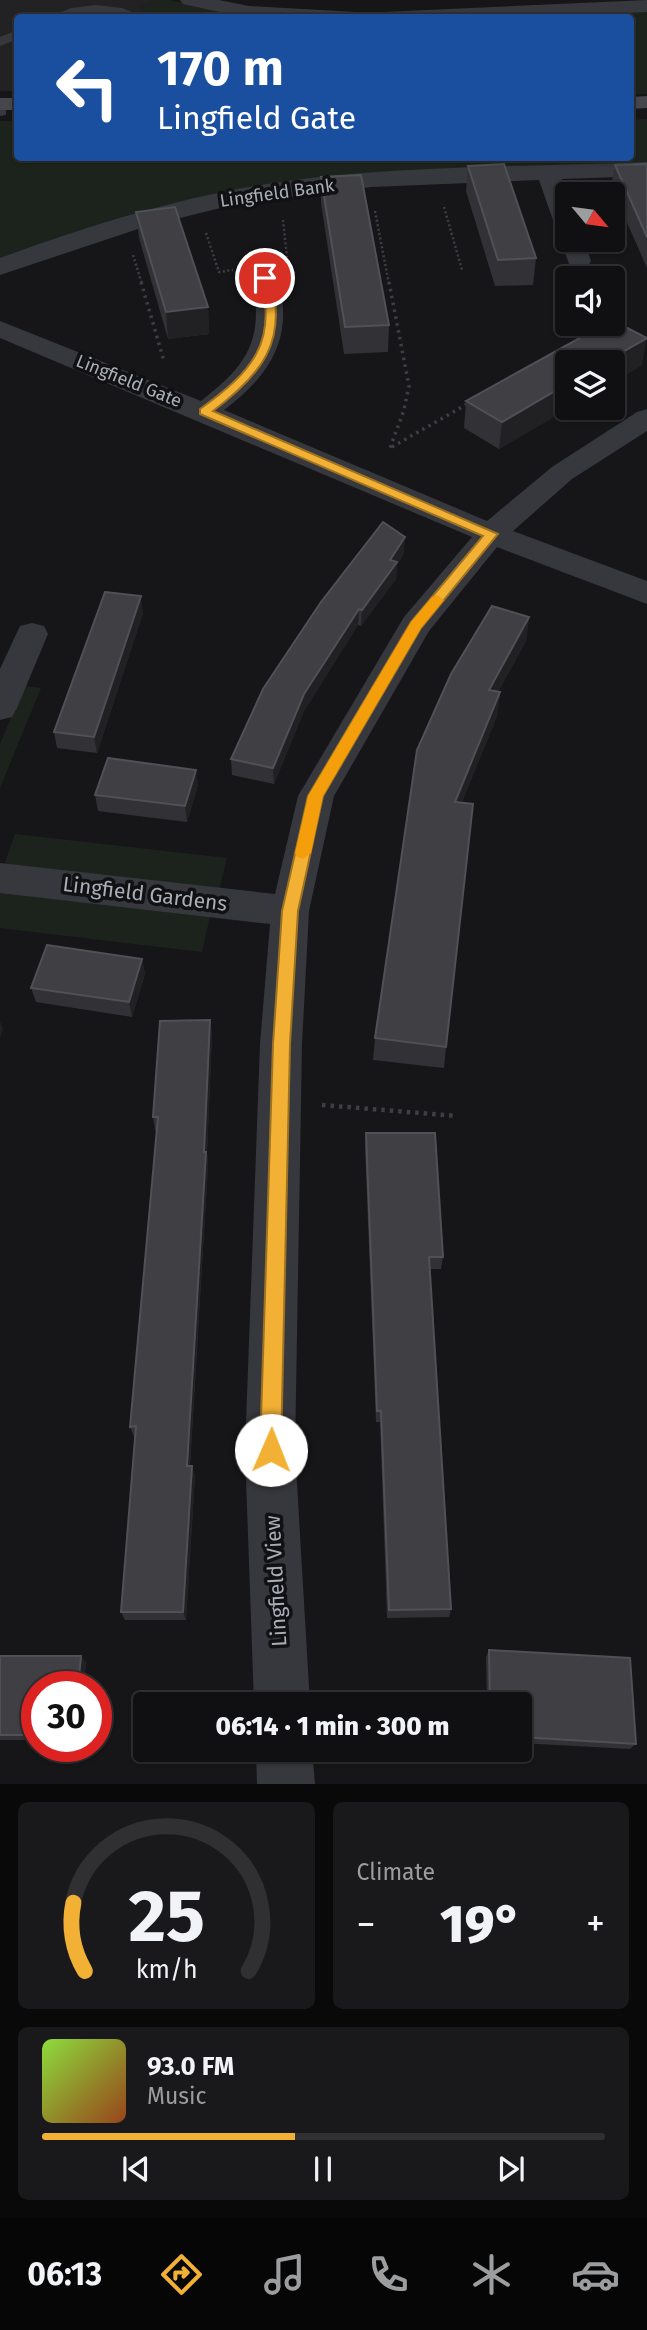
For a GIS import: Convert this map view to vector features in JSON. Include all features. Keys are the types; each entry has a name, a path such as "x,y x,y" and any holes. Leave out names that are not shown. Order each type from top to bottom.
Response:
{"street":[{"path":"190,0 249,12 285,14"},
{"path":"547,14 588,13 647,6"},
{"name":"Lingfield Bank","path":"0,267 85,235 195,206 280,190 368,181 647,169"},
{"path":"549,174 555,191"},
{"path":"204,412 237,387 259,362 272,328 272,302 263,273"},
{"name":"Lingfield Gate","path":"0,329 491,534 647,593"},
{"name":"Lingfield View","path":"281,1692 271,1450 280,1101 290,911 316,796 416,625 491,534 562,473 647,418"},
{"path":"0,708 32,634"},
{"name":"Lingfield Gardens","path":"0,878 290,911"},
{"path":"285,1762 286,1784"}],"lane":[{"path":"62,14 93,3 130,14"}],"path":[{"path":"437,178 461,270"},
{"path":"368,181 409,386 408,403 397,424 390,448"},
{"path":"195,206 219,272 263,273 288,266 280,190"},
{"path":"134,258 164,361 137,385"},
{"path":"601,336 605,338"},
{"path":"352,475 390,448 473,401"},
{"path":"280,1101 457,1116"}],"shaded area":[{"path":"0,0 154,0 138,7 154,14 14,14 14,91 0,91"},
{"path":"154,0 170,0 238,14 154,14 137,7"},
{"path":"647,11 647,94 634,94 634,14 587,14"},
{"path":"647,119 647,163 202,198 80,230 0,258 0,121 14,121 14,161 634,161 634,120"},
{"path":"24,686 41,688 0,788 0,744"},
{"path":"15,834 227,858 219,890 4,865"},
{"path":"0,892 210,916 202,952 0,928"}],"building":[{"path":"504,164 536,258 498,260 468,166"},
{"path":"647,164 647,237 625,182 623,182 615,165"},
{"path":"361,175 389,325 345,327 321,177"},
{"path":"175,207 208,307 166,312 136,212"},
{"path":"625,327 647,338 625,351 558,350 583,336 625,336"},
{"path":"555,352 555,391 502,422 466,401"},
{"path":"383,522 405,537 390,560 397,562 362,610 359,609 304,694 273,768 231,759 263,689 321,602"},
{"path":"105,592 141,596 94,737 54,732"},
{"path":"492,606 529,617 489,690 500,692 455,802 473,804 446,1047 375,1038 417,750 451,674"},
{"path":"108,758 196,770 185,806 95,795"},
{"path":"47,945 142,959 129,1002 31,988"},
{"path":"210,1020 206,1152 187,1466 192,1466 183,1612 121,1612 136,1426 130,1427 158,1117 153,1117 160,1021"},
{"path":"366,1133 435,1133 443,1257 429,1257 451,1609 389,1610 381,1411 377,1411"},
{"path":"489,1650 630,1658 636,1744 532,1738 532,1692 490,1692"},
{"path":"0,1656 81,1656 80,1671 21,1671 21,1735 0,1735"}],"slow traffic":[{"path":"303,853 316,796 416,625 437,600"}],"route":[{"path":"265,278 272,302 272,328 259,362 237,387 204,412 491,534 416,625 316,796 290,911 281,1044 271,1450"}]}
